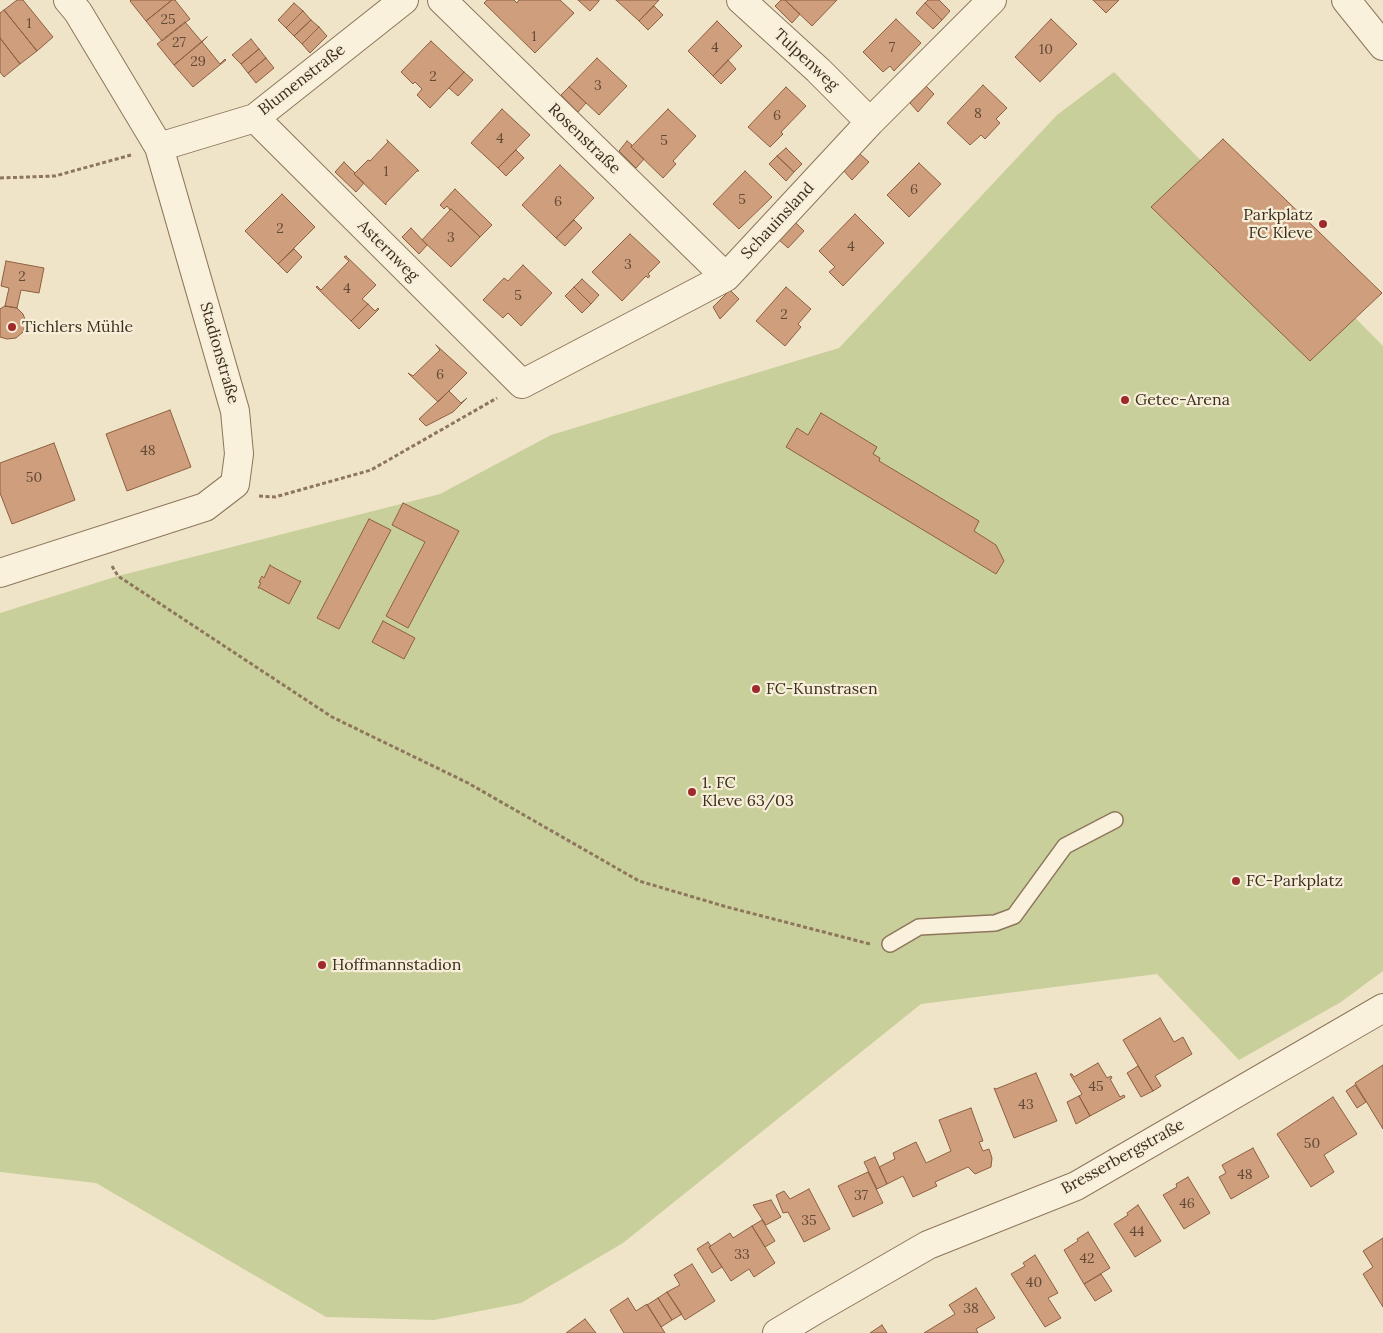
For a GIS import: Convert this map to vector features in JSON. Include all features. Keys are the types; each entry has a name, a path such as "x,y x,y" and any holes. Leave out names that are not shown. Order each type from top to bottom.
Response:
{"street":[{"name":"Stadionstraße","path":"68,0 78,12 159,147 235,410 240,454 235,484"},
{"name":"Blumenstraße","path":"159,147 255,118 404,0"},
{"name":"Rosenstraße","path":"442,0 726,277"},
{"name":"Tulpenweg","path":"741,0 818,70 870,122"},
{"name":"Schauinsland","path":"522,384 726,277 870,122 992,0"},
{"path":"1346,0 1383,46"},
{"name":"Asternweg","path":"255,118 522,384"},
{"path":"0,573 205,506 235,484"},
{"name":"Bresserbergstraße","path":"777,1333 928,1244 1076,1186 1383,1008"}],"lane":[{"path":"890,944 919,927 996,923 1014,916 1065,846 1115,820"}],"path":[{"path":"0,178 55,176 159,147"},
{"path":"235,484 255,496 275,497 372,470 522,384"},
{"path":"98,541 118,576 332,717 468,783 639,882 727,907 880,946 890,944"}],"green space":[{"name":"1. FC Kleve 63/03","path":"1114,72 1383,346 1383,971 1341,1002 1239,1060 1157,974 921,1004 623,1243 521,1303 434,1320 326,1317 96,1183 0,1172 0,613 118,576 440,494 551,435 839,348 1057,115"}],"building":[{"path":"17,0 23,0 53,37 37,51 4,10"},
{"path":"131,0 172,0 146,21"},
{"path":"172,0 175,0 190,19 162,41 146,21"},
{"path":"487,0 514,0 517,3 519,0 560,0 574,13 535,53 484,3"},
{"path":"578,0 599,0 599,1 590,11"},
{"path":"616,0 659,0 639,21"},
{"path":"781,0 785,0 800,14 792,23 775,6"},
{"path":"785,0 837,0 812,26"},
{"path":"928,0 939,0 950,11 942,20 925,3"},
{"path":"1093,0 1119,0 1106,13"},
{"path":"294,3 303,11 286,28 278,20"},
{"path":"925,3 942,20 933,29 916,13"},
{"path":"654,6 663,15 648,30 639,21"},
{"path":"4,10 37,51 20,64 0,38 0,13"},
{"path":"303,11 311,20 294,36 286,28"},
{"path":"896,19 921,43 894,71 890,66 883,72 863,52"},
{"path":"1051,19 1077,44 1040,82 1015,57"},
{"path":"311,20 319,27 302,44 294,36"},
{"path":"717,21 742,46 713,76 688,51"},
{"path":"185,22 202,42 174,65 157,44"},
{"path":"319,27 327,36 310,53 302,44"},
{"path":"207,37 202,42 220,64 226,60 193,87 174,65"},
{"path":"0,38 20,64 4,77 0,72"},
{"path":"251,39 259,49 241,64 232,55"},
{"path":"431,41 464,72 430,108 417,95 422,89 415,82 413,84 401,72"},
{"path":"259,49 266,58 248,73 241,64"},
{"path":"266,58 274,68 256,83 248,73"},
{"path":"597,58 627,86 599,115 569,87"},
{"path":"728,60 736,69 721,84 713,76"},
{"path":"464,72 473,80 458,96 449,88"},
{"path":"983,85 1007,108 996,119 1000,123 985,139 981,135 970,145 947,123"},
{"path":"926,86 934,94 918,112 910,103"},
{"path":"569,87 586,103 578,112 561,95"},
{"path":"786,87 806,106 781,132 783,134 770,147 748,127"},
{"path":"502,109 530,135 498,168 471,143"},
{"path":"668,109 696,136 673,161 676,164 663,178 631,147"},
{"path":"1223,139 1382,293 1310,361 1151,207"},
{"path":"387,140 419,171 386,205 354,174 368,160 370,161 388,142"},
{"path":"627,141 644,159 636,168 619,151"},
{"path":"786,148 802,164 794,172 777,156"},
{"path":"516,150 524,158 506,176 498,168"},
{"path":"860,154 869,162 852,180 844,171"},
{"path":"777,156 794,172 786,181 769,164"},
{"path":"344,162 364,183 356,192 335,172"},
{"path":"919,163 941,184 909,217 887,195"},
{"path":"560,165 594,198 556,238 522,205"},
{"path":"745,171 772,197 739,229 713,204"},
{"path":"455,189 492,225 480,237 451,209 447,206 444,209 440,205"},
{"path":"282,194 315,227 278,264 245,231"},
{"path":"451,209 480,237 451,267 422,240"},
{"path":"855,214 884,243 843,286 829,272 835,267 819,251"},
{"path":"574,220 582,228 565,246 556,238"},
{"path":"795,222 804,231 788,248 778,239"},
{"path":"411,228 427,245 419,254 402,237"},
{"path":"630,234 660,262 648,274 650,276 648,278 646,276 622,301 592,272"},
{"path":"294,249 302,257 287,273 278,264"},
{"path":"346,256 376,285 362,299 368,304 351,321 316,287 321,290 349,261 344,257"},
{"path":"6,261 44,268 39,293 21,290 17,308 5,306 9,288 1,286"},
{"path":"523,265 552,293 521,326 508,313 503,318 483,300 504,278 508,281"},
{"path":"582,279 599,295 591,304 574,287"},
{"path":"574,287 591,304 582,313 565,296"},
{"path":"786,287 811,309 798,324 801,327 785,346 756,321"},
{"path":"730,290 739,299 720,319 713,307"},
{"path":"368,304 375,311 379,309 359,329 351,321"},
{"name":"Tichlers Mühle","path":"5,306 17,308 23,314 26,322 23,332 16,338 7,339 0,337 0,309"},
{"path":"436,345 467,373 438,402 408,373 413,376 440,350"},
{"path":"449,391 461,403 467,398 453,412 426,426 419,419"},
{"path":"170,410 191,467 127,491 106,434"},
{"path":"821,413 877,447 873,454 880,458 879,461 979,521 974,531 996,545 1004,561 996,574 786,447 797,428 808,435"},
{"path":"54,443 75,500 12,524 0,493 0,463"},
{"path":"403,503 459,531 408,628 386,616 425,542 392,525"},
{"path":"369,519 391,530 339,629 317,618"},
{"path":"270,565 301,581 289,604 258,588 262,576 264,578"},
{"path":"383,621 415,638 404,659 372,642"},
{"path":"1160,1018 1174,1042 1183,1037 1192,1054 1155,1076 1161,1086 1153,1091 1123,1040"},
{"path":"1098,1063 1107,1078 1111,1076 1112,1078 1110,1079 1120,1097 1124,1095 1125,1097 1090,1116 1079,1096 1082,1094 1070,1074 1074,1077"},
{"path":"1383,1065 1383,1129 1355,1083"},
{"path":"1138,1066 1153,1091 1141,1097 1127,1073"},
{"path":"1036,1073 1057,1121 1014,1138 994,1088 996,1089"},
{"path":"1355,1085 1366,1102 1357,1108 1346,1091"},
{"path":"1079,1096 1090,1116 1076,1124 1067,1102"},
{"path":"1333,1097 1357,1134 1324,1155 1334,1172 1311,1187 1277,1134"},
{"path":"971,1108 983,1141 979,1142 983,1151 989,1149 992,1158 991,1167 975,1174 968,1167 935,1182 937,1186 913,1197 903,1176 887,1184 879,1167 895,1159 893,1153 916,1142 926,1163 951,1151 939,1120"},
{"path":"1253,1148 1269,1177 1231,1199 1219,1177 1226,1173 1222,1165"},
{"path":"875,1157 887,1184 877,1189 864,1162"},
{"path":"868,1172 883,1203 853,1217 838,1186"},
{"path":"1188,1177 1210,1213 1184,1229 1163,1195 1177,1187 1176,1184"},
{"path":"809,1189 830,1229 804,1242 788,1212 783,1213 776,1195 784,1191 790,1199"},
{"path":"771,1200 781,1217 766,1225 753,1205"},
{"path":"1138,1205 1161,1241 1135,1257 1114,1224 1128,1215 1127,1213"},
{"path":"762,1220 775,1241 765,1247 752,1226"},
{"path":"752,1226 775,1263 754,1277 749,1269 731,1281 709,1247 730,1233 733,1238"},
{"path":"1088,1232 1110,1268 1084,1284 1064,1250"},
{"path":"1383,1238 1383,1307 1363,1274 1373,1267 1363,1251"},
{"path":"708,1242 711,1246 709,1247 722,1267 712,1273 697,1249"},
{"path":"1035,1255 1058,1293 1048,1298 1061,1318 1045,1327 1011,1274 1025,1266 1023,1263"},
{"path":"692,1264 715,1301 685,1320 667,1292 680,1285 674,1275"},
{"path":"1101,1274 1112,1291 1095,1301 1084,1284"},
{"path":"976,1288 995,1318 976,1329 978,1333 924,1333 955,1314 949,1305"},
{"path":"667,1292 682,1314 672,1320 658,1298"},
{"path":"628,1298 636,1311 647,1304 665,1333 624,1333 610,1310"},
{"path":"658,1298 672,1320 661,1327 647,1305"},
{"path":"585,1319 596,1333 566,1333"},
{"path":"882,1325 887,1333 870,1333"}],"place":[{"name":"Parkplatz FC Kleve","path":"1323,224"},
{"name":"Tichlers Mühle","path":"12,327"},
{"name":"Getec-Arena","path":"1125,400"},
{"name":"FC-Kunstrasen","path":"756,689"},
{"name":"1. FC Kleve 63/03","path":"692,792"},
{"name":"FC-Parkplatz","path":"1236,881"},
{"name":"Hoffmannstadion","path":"322,965"}]}
